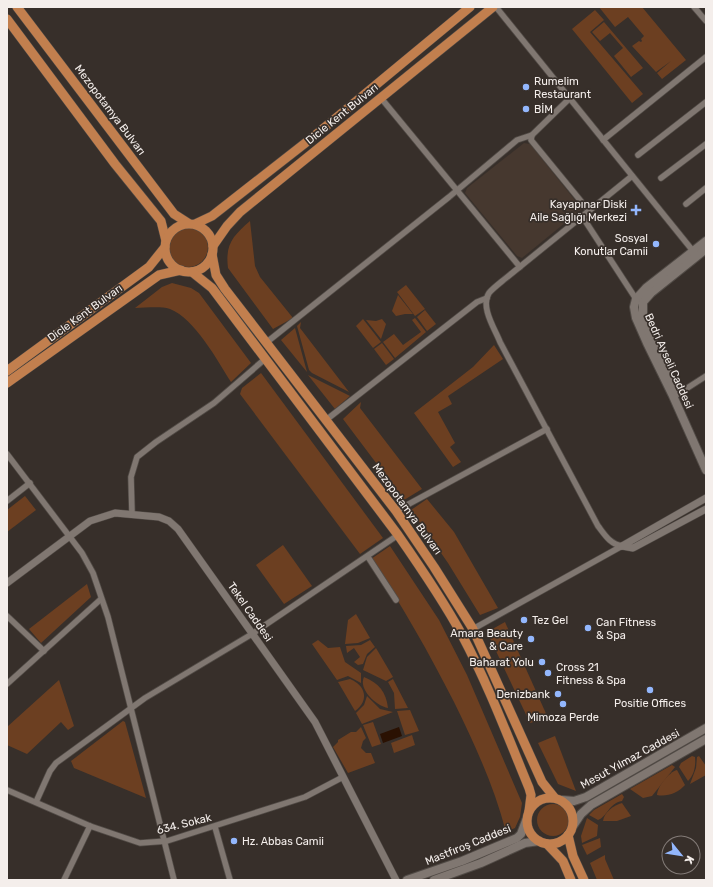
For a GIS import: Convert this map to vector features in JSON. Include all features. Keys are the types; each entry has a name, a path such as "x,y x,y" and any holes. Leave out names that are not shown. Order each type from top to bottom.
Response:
{"main road":[{"name":"Mezopotamya Bulvarı","path":"18,7 174,214 192,224"},
{"name":"Dicle Kent Bulvarı","path":"192,224 212,216 470,7"},
{"name":"Dicle Kent Bulvarı","path":"213,250 227,226 240,212 493,7"},
{"path":"7,20 115,164 161,221 165,244 169,261 180,270 192,272 204,266 213,250 208,232 192,224 174,229 165,244"},
{"path":"636,299 646,288 706,241"},
{"name":"Dicle Kent Bulvarı","path":"7,372 149,267 165,244"},
{"name":"Bedri Ayseli Caddesi","path":"706,249 651,293 643,302 643,319 706,457"},
{"name":"Mezopotamya Bulvarı","path":"213,250 216,275 396,511 434,566 473,629 542,782 558,798"},
{"name":"Dicle Kent Bulvarı","path":"7,383 159,275 180,270"},
{"name":"Mezopotamya Bulvarı","path":"192,272 212,288 398,536 447,610 473,656 529,788 531,795 528,815"},
{"name":"Bedri Ayseli Caddesi","path":"636,299 634,306 636,318 706,470"},
{"name":"Mesut Yılmaz Caddesi","path":"558,798 574,801 586,797 706,728"},
{"name":"Mesut Yılmaz Caddesi","path":"573,826 581,814 591,805 706,739"},
{"path":"543,842 559,842 568,835 573,826 572,811 558,798 539,800 528,815 529,831 543,842 562,861 571,880"},
{"name":"Mastfıroş Caddesi","path":"407,880 462,861 517,838 521,834 528,815"},
{"path":"568,835 573,856 584,880"},
{"name":"Mastfıroş Caddesi","path":"434,880 481,863 525,843 543,842"}],"street":[{"path":"496,7 693,251"},
{"path":"694,7 706,22"},
{"path":"603,140 706,57"},
{"path":"381,98 520,267"},
{"path":"267,342 458,190 516,140 532,135 569,99"},
{"path":"638,155 706,102"},
{"path":"532,135 531,140 589,211"},
{"path":"661,178 706,144"},
{"path":"326,420 476,302 486,298 490,292 632,176"},
{"path":"686,204 706,188"},
{"path":"582,216 636,299"},
{"path":"486,298 487,311 500,342 598,526 607,539 615,545 633,548 706,509"},
{"path":"132,513 131,477 137,457 156,442 214,403 265,359"},
{"path":"678,394 706,376"},
{"path":"396,511 546,429"},
{"path":"7,454 82,553 93,573 102,599 174,880"},
{"path":"7,501 30,483"},
{"path":"473,629 706,498"},
{"name":"Tekel Caddesi","path":"7,583 90,521 115,512 159,517 170,521 178,529 315,722 396,880"},
{"path":"36,802 50,771 56,763 130,708 252,634 398,536"},
{"path":"368,557 396,600"},
{"path":"7,684 102,599"},
{"path":"7,616 44,651"},
{"name":"634. Sokak","path":"7,790 90,826 140,843 165,841 215,827 305,797 343,777"},
{"path":"64,880 90,826"},
{"path":"215,827 230,880"}],"shaded area":[{"path":"599,7 642,7 686,60 662,79 657,73 671,61 656,72 632,46 639,41 641,42 641,39 644,36 628,17 615,27"},
{"path":"595,10 604,20 590,32 643,94 632,103 572,29"},
{"path":"604,22 643,68 631,77 614,56 623,48 610,33 600,41 592,32"},
{"path":"524,143 530,144 582,209 522,258 517,256 465,193 467,188"},
{"path":"250,221 255,266 260,277 293,318 273,329 228,268 227,260 229,247 239,231"},
{"path":"192,227 199,230 205,236 208,247 207,255 199,264 192,267 184,267 177,264 169,255 168,243 171,236 180,228"},
{"path":"172,283 191,288 199,293 251,363 231,382 205,341 179,314 166,308 135,308 162,287"},
{"path":"406,285 425,309 415,316 397,292"},
{"path":"398,295 413,314 396,316 392,311"},
{"path":"425,310 436,324 427,331 417,317"},
{"path":"415,318 426,332 395,358 383,342 394,334 403,345 421,332 412,320"},
{"path":"363,319 381,342 373,348 356,326"},
{"path":"382,319 386,324 381,339 366,320 376,321"},
{"path":"301,322 300,328 349,392 309,370 297,326"},
{"path":"295,328 307,372 281,340"},
{"path":"382,343 394,359 386,365 374,349"},
{"path":"494,345 503,359 448,396 452,404 438,412 455,443 450,447 461,462 453,467 414,413 473,367"},
{"path":"261,373 383,538 360,554 240,394 242,388"},
{"path":"308,375 350,396 335,409"},
{"path":"361,402 360,408 422,489 404,500 343,419"},
{"path":"25,496 36,510 7,532 7,510"},
{"path":"427,499 454,532 498,608 480,615 448,563 411,510"},
{"path":"283,545 312,586 284,604 256,565"},
{"path":"390,546 439,620 467,675 522,803 520,817 515,828 506,832 496,798 454,702 415,629 371,559"},
{"path":"87,584 91,597 41,643 29,629"},
{"path":"356,614 370,638 358,643 345,644 348,620"},
{"path":"505,622 548,718 530,723 487,632"},
{"path":"318,640 328,648 340,647 345,662 361,673 361,683 348,676 337,680 312,644"},
{"path":"370,640 375,647 367,654 363,664 358,665 354,662 360,657 354,648 347,653 346,646 361,645"},
{"path":"376,648 393,677 386,681 363,670 367,657"},
{"path":"364,677 378,685 386,697 388,708 378,704 369,696 364,687"},
{"path":"350,679 359,685 364,693 363,702 355,711 338,682"},
{"path":"393,679 408,708 395,709 394,693 388,682"},
{"path":"59,680 74,726 68,730 61,722 27,754 7,745 7,727"},
{"path":"367,696 380,709 393,712 362,724 356,713 364,705"},
{"path":"410,710 419,731 405,735 397,711"},
{"path":"123,721 125,722 146,798 74,768 71,761"},
{"path":"373,722 381,744 372,747 363,725"},
{"path":"361,727 366,738 363,741 361,748 366,753 371,753 375,763 348,773 333,747 338,740 351,732 356,732"},
{"path":"399,727 402,736 383,743 380,734"},
{"path":"412,735 415,745 394,753 391,743"},
{"path":"555,736 576,791 558,784 538,743"},
{"path":"692,756 695,757 695,767 692,776 688,781 679,767 681,763"},
{"path":"699,756 706,766 706,775 690,784 696,768 697,757"},
{"path":"672,765 675,767 652,796 643,798 630,789"},
{"path":"677,770 685,785 672,794 657,795 664,780"},
{"path":"622,794 624,797 622,801 614,804 604,816 598,820 589,815 594,810"},
{"path":"622,803 631,816 617,821 603,821 605,815 610,809"},
{"path":"550,804 556,804 565,808 569,820 565,832 556,836 550,836 541,832 537,823 537,817 541,808"},
{"path":"587,818 598,825 597,836 582,843 581,836"},
{"path":"600,838 601,847 587,855 582,845"},
{"path":"605,855 605,859 614,880 597,880 590,863"}],"place":[{"name":"Rumelim Restaurant","path":"526,87"},
{"name":"BİM","path":"526,109"},
{"name":"Kayapınar Diski Aile Sağlığı Merkezi","path":"636,210"},
{"name":"Sosyal Konutlar Camii","path":"656,244"},
{"name":"Tez Gel","path":"524,620"},
{"name":"Can Fitness & Spa","path":"588,628"},
{"name":"Amara Beauty & Care","path":"531,639"},
{"name":"Baharat Yolu","path":"542,662"},
{"name":"Cross 21 Fitness & Spa","path":"548,673"},
{"name":"Positie Offices","path":"650,690"},
{"name":"Denizbank","path":"558,694"},
{"name":"Mimoza Perde","path":"563,704"},
{"name":"Hz. Abbas Camii","path":"234,841"}]}
